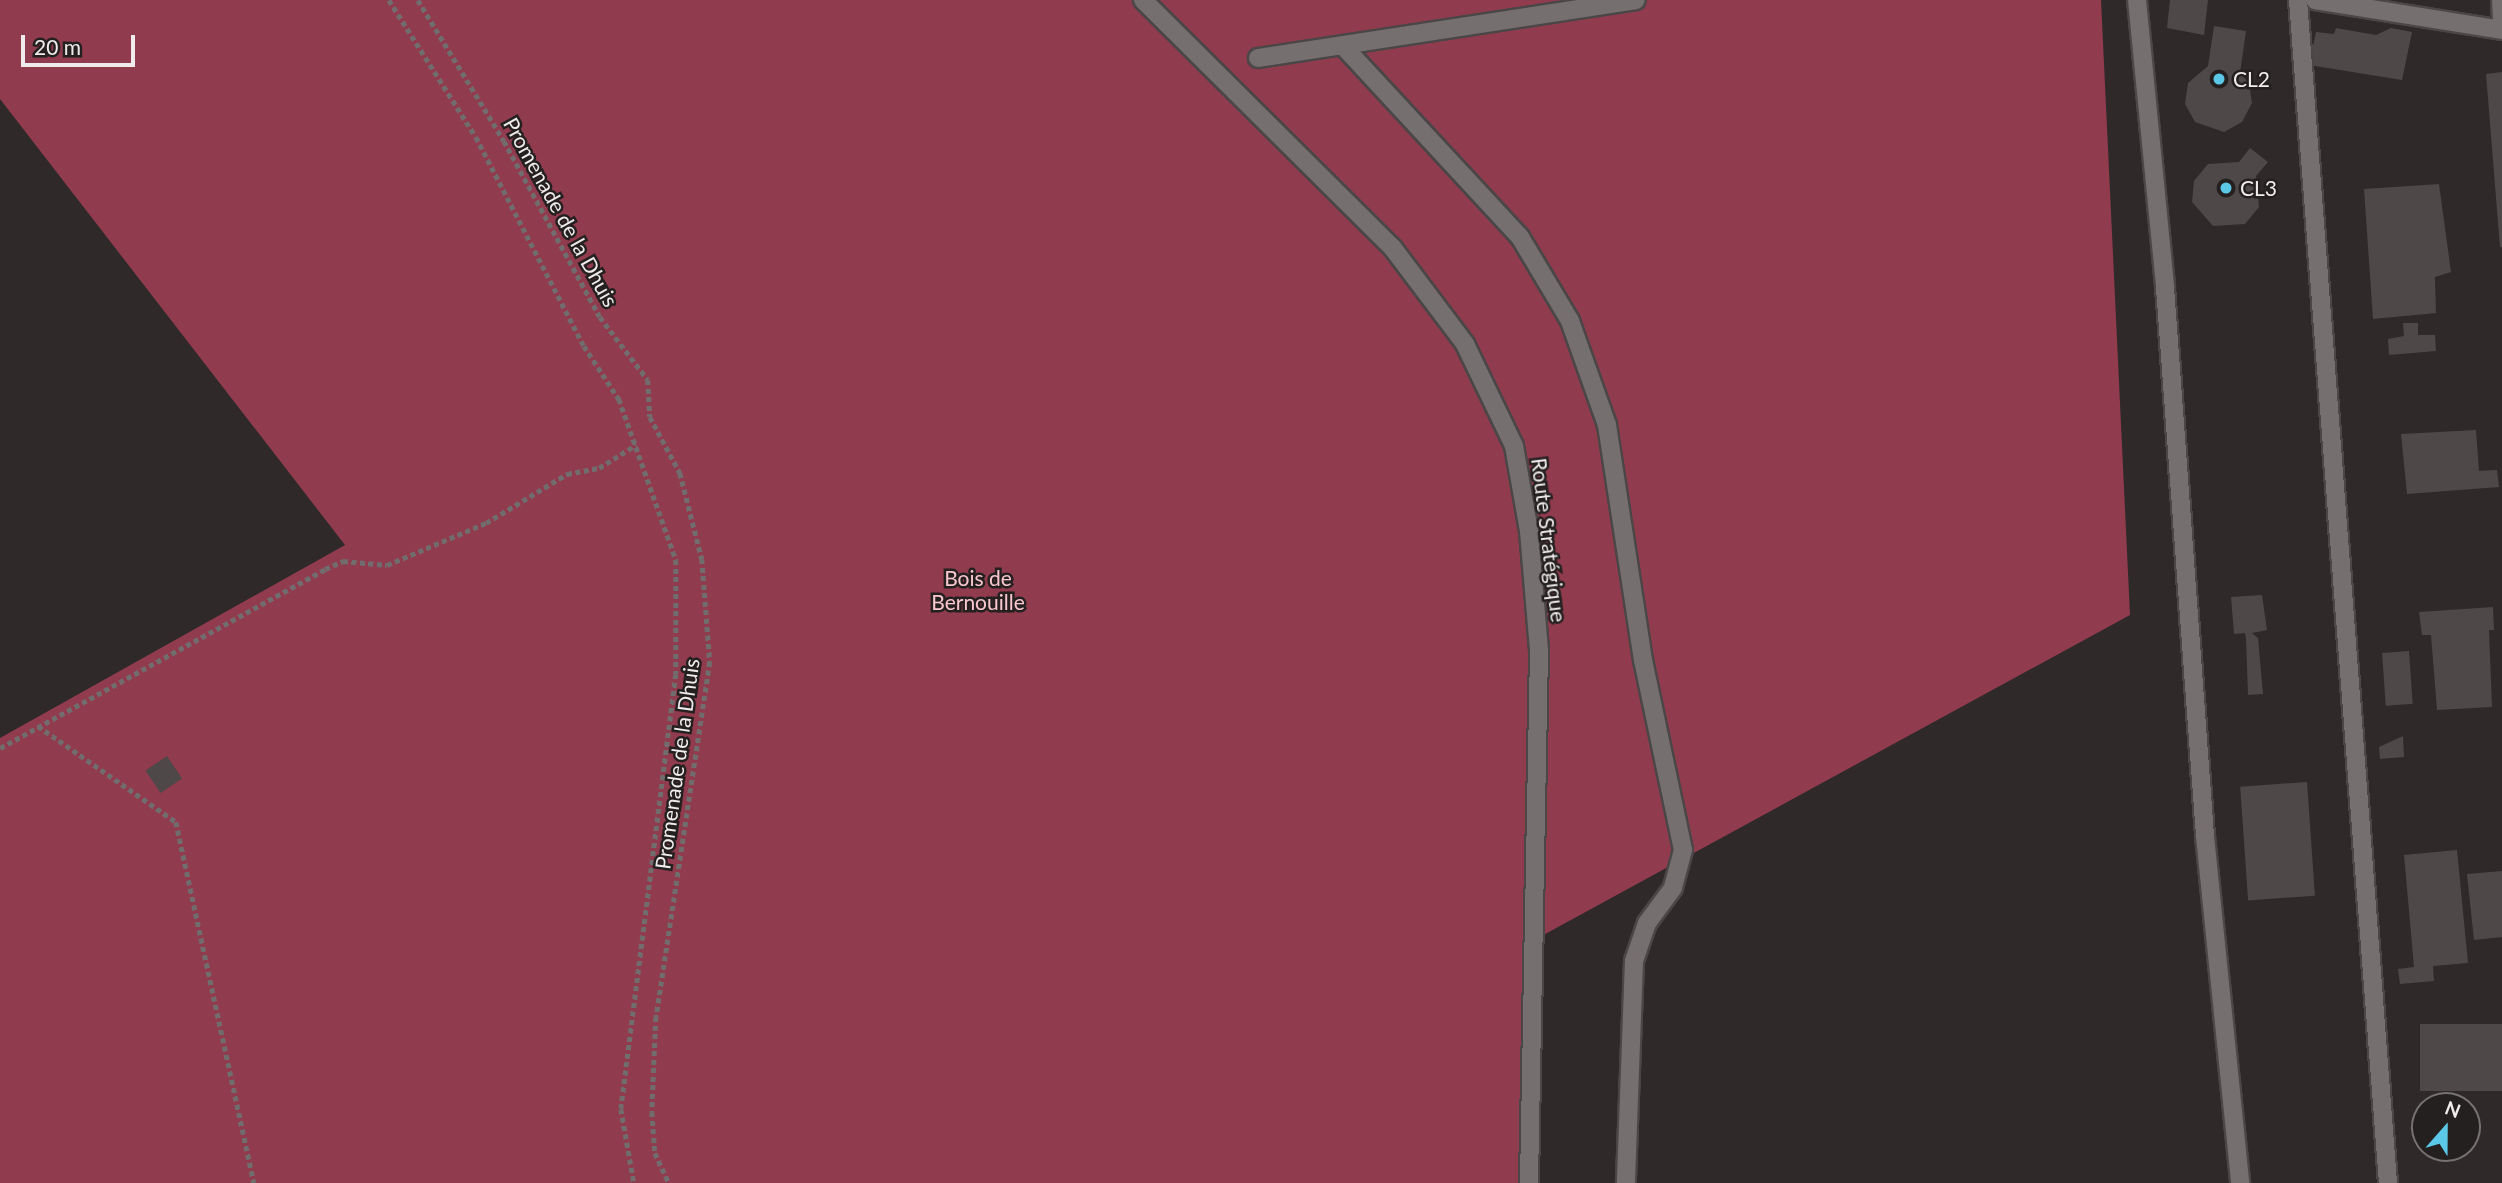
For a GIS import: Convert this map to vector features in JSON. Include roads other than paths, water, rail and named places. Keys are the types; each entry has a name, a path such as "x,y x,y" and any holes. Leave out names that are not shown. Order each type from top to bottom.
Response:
{"street":[{"name":"Route Stratégique","path":"1143,0 1187,39 1392,247 1465,344 1514,446 1529,531 1539,651 1529,1183"},
{"path":"1258,58 1345,48 1636,0"},
{"path":"2137,0 2240,1183"},
{"path":"2298,0 2388,1183"},
{"path":"2315,0 2502,30"},
{"path":"2501,0 2502,21"},
{"path":"1345,48 1520,237 1570,321 1607,425 1643,660 1683,850 1673,888 1647,923 1634,961 1626,1183"}],"place":[{"name":"CL2","path":"2219,79"},
{"name":"CL3","path":"2226,188"}],"park label":[{"name":"Bois de Bernouille","path":"978,590"}]}
